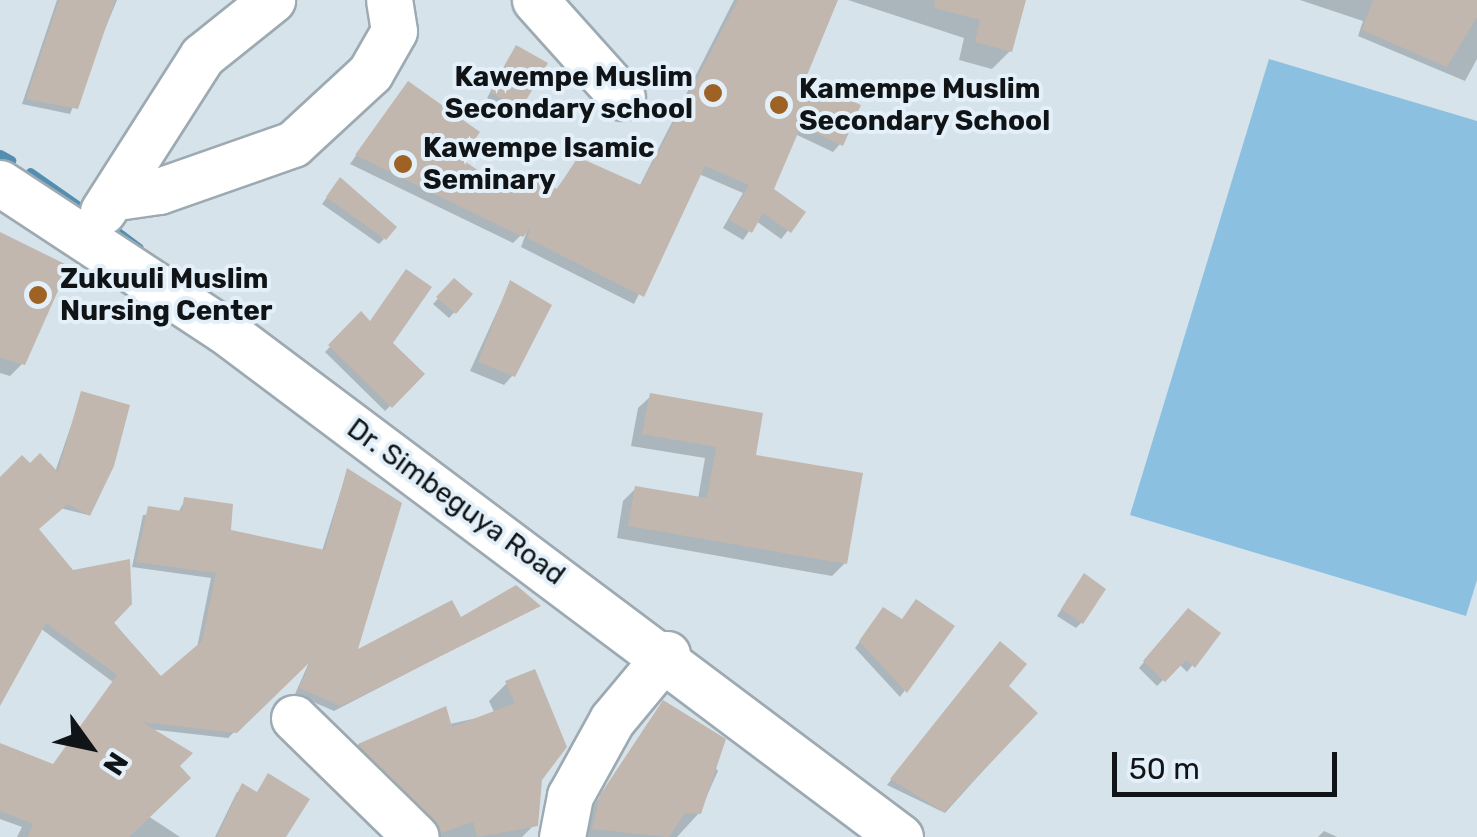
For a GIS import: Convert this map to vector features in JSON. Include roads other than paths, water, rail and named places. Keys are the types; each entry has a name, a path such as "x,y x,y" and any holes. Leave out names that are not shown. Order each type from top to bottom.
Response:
{"street":[{"path":"82,234 117,197 202,56 272,0"},
{"path":"117,197 160,192 293,144 370,73 394,31 389,0"},
{"path":"536,0 622,97"},
{"name":"Dr. Simbeguya Road","path":"2,192 82,234 668,654 900,837"},
{"path":"562,837 570,796 612,720 668,654"},
{"path":"294,718 416,837"}],"waterway":[{"path":"0,154 11,160"},
{"path":"30,172 86,211"},
{"path":"114,229 139,248"}],"place":[{"name":"Kawempe Muslim Secondary school","path":"713,93"},
{"name":"Kamempe Muslim Secondary School","path":"779,105"},
{"name":"Kawempe Isamic Seminary","path":"403,164"},
{"name":"Zukuuli Muslim Nursing Center","path":"38,295"}]}
